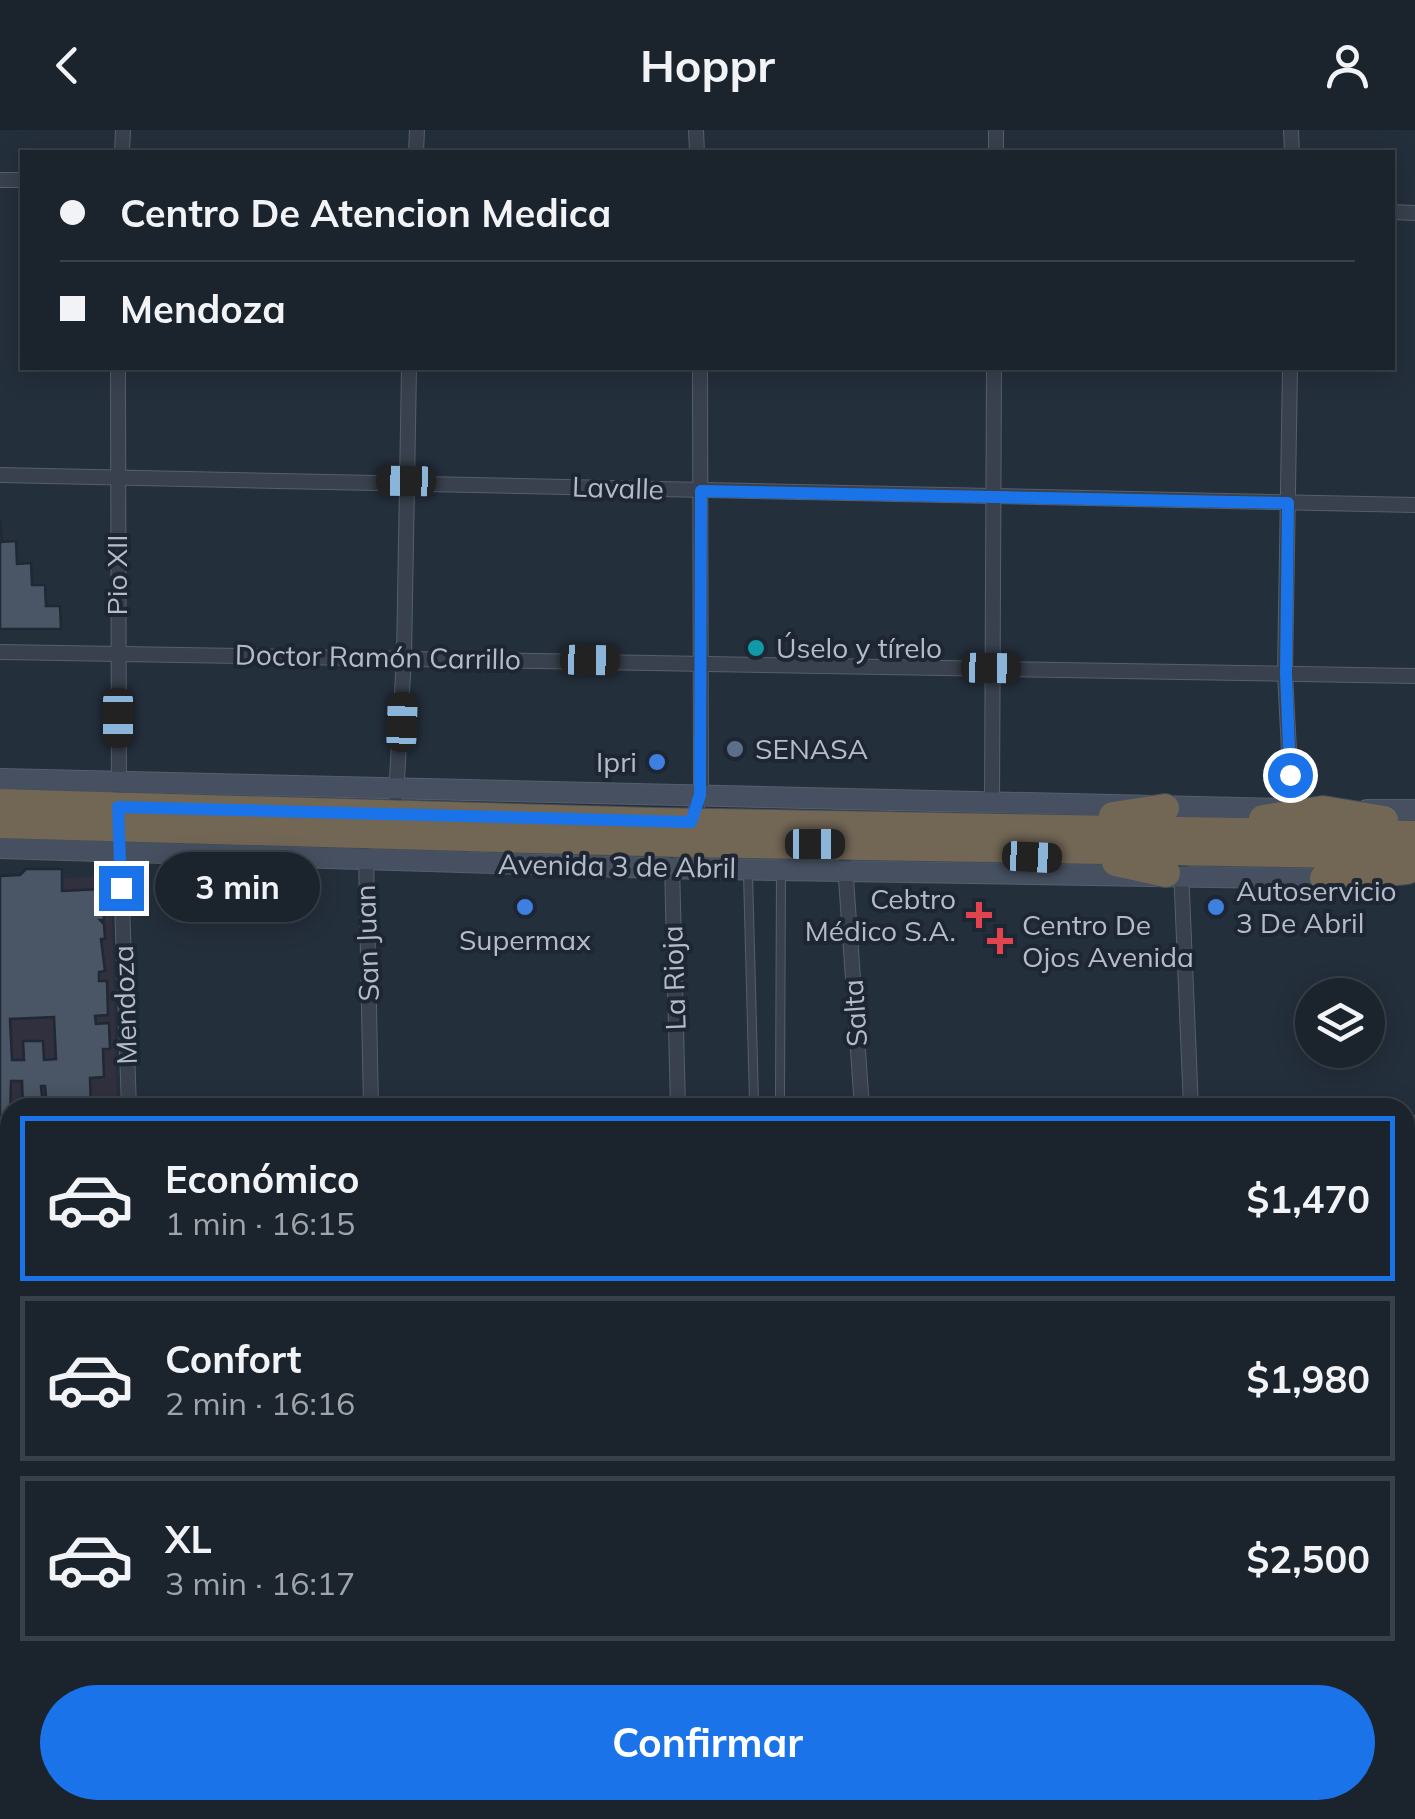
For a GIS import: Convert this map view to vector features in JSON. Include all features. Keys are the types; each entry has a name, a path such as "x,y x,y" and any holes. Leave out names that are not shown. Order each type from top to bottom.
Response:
{"highway":[{"name":"Avenida 3 de Abril","path":"0,803 119,817"},
{"path":"935,837 1122,862 1177,837 1323,810 1415,823"},
{"path":"935,837 1039,817 1121,816 1177,837"},
{"name":"Avenida 3 de Abril","path":"0,824 119,817 384,823 681,844 845,835 935,837"},
{"name":"Avenida 3 de Abril","path":"1177,837 1415,834"},
{"name":"Avenida 3 de Abril","path":"1177,837 1415,855"},
{"path":"1324,878 1415,869"}],"main road":[{"name":"Avenida 3 de Abril","path":"0,779 119,817 364,859 681,844 748,869 781,870 845,835 992,803 1177,837 1324,878 1415,881"},
{"name":"Avenida 3 de Abril","path":"0,848 119,817 400,786 700,795 845,835 1177,837 1292,809 1415,810"}],"street":[{"name":"Pio XII","path":"118,370 119,817"},
{"name":"San Juan","path":"371,1098 364,859 400,786 409,370"},
{"name":"La Rioja","path":"678,1098 681,844 700,795 700,370"},
{"path":"992,803 994,370"},
{"path":"1290,370 1286,673 1292,809"},
{"name":"Lavalle","path":"0,476 406,481 1415,506"},
{"name":"Doctor Ramón Carrillo","path":"0,652 1415,676"},
{"name":"Mendoza","path":"119,817 129,1098"},
{"name":"Salta","path":"845,835 861,1098"},
{"path":"1177,837 1190,1098"}],"lane":[{"path":"748,869 754,1098"},
{"path":"780,1098 781,870"}],"shaded area":[{"path":"111,876 117,1098 0,1098 0,881"}],"building":[{"path":"0,519 2,542 16,541 17,564 31,563 32,585 45,585 46,606 60,606 61,629 0,629"},
{"path":"26,869 62,869 62,891 103,889 104,920 100,920 104,924 105,939 101,939 105,971 99,972 99,981 107,981 108,1015 95,1016 96,1024 109,1023 110,1049 103,1049 104,1077 90,1078 91,1098 46,1098 45,1086 41,1086 42,1098 23,1098 22,1081 11,1081 11,1098 0,1098 0,876 20,875","holes":["54,1017 56,1059 44,1060 43,1041 23,1041 24,1060 12,1060 10,1019"]}],"place":[{"name":"Úselo y tírelo","path":"756,648"},
{"name":"SENASA","path":"735,749"},
{"name":"Ipri","path":"657,762"},
{"name":"Supermax","path":"525,907"},
{"name":"Autoservicio 3 De Abril","path":"1216,907"},
{"name":"Cebtro Médico S.A.","path":"979,915"},
{"name":"Centro De Ojos Avenida","path":"1000,941"}],"route":[{"path":"121,888 118,807 691,822 700,795 701,491 1288,503 1286,673 1290,775"}]}
